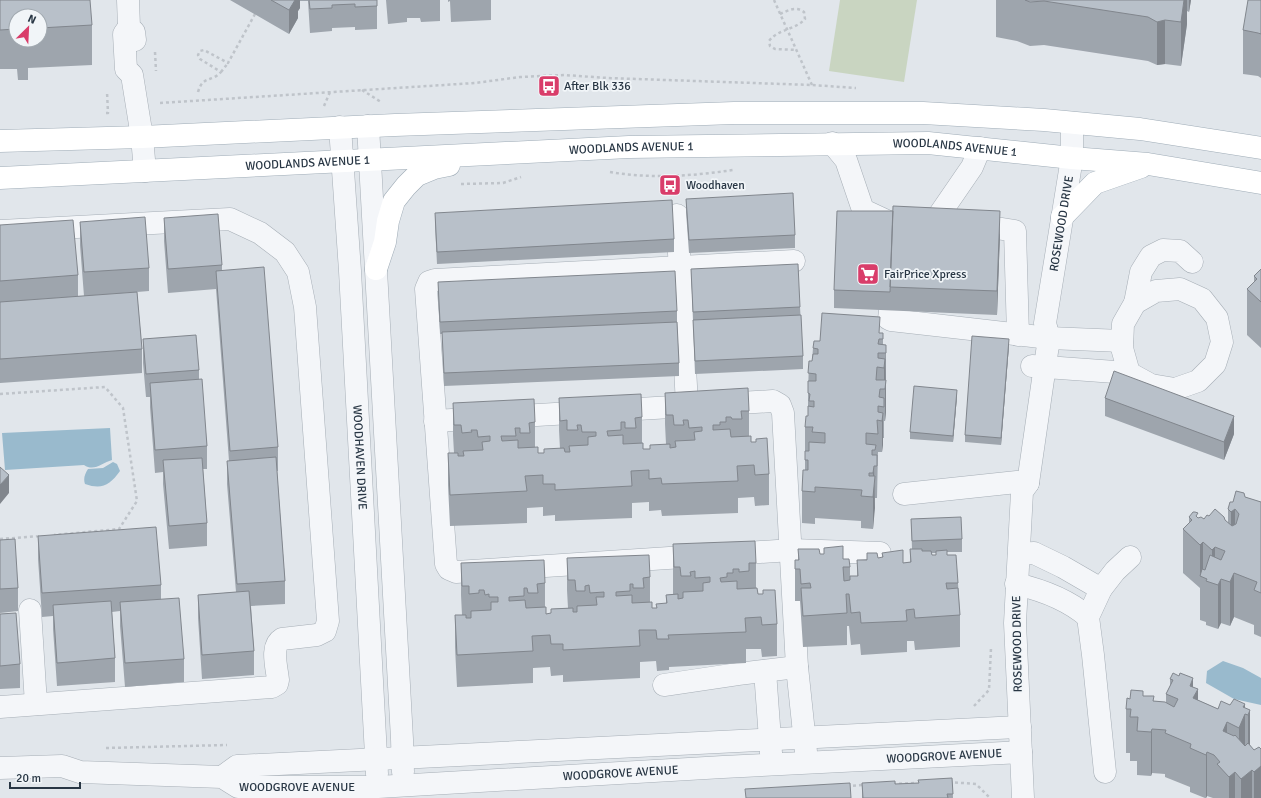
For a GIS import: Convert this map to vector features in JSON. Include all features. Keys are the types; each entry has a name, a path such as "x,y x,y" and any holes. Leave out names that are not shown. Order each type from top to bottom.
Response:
{"main road":[{"path":"0,141 142,137 340,127 734,113 923,113 1044,120 1140,129 1261,148"},
{"name":"WOODLANDS AVENUE 1","path":"0,178 629,147 928,143 1072,158 1148,164 1261,183"},
{"path":"376,269 385,242 388,221 394,201 406,186 418,175 434,168 452,164 461,156"},
{"path":"1062,217 1095,183 1148,164"}],"street":[{"path":"128,0 129,27 134,35 136,69 132,76 142,137 145,171"},
{"name":"ROSEWOOD DRIVE","path":"1023,798 1015,623 1016,584 1023,485 1038,367 1037,333 1062,217 1072,158 1072,123"},
{"path":"368,126 404,785"},
{"name":"WOODHAVEN DRIVE","path":"340,127 350,271 378,787"},
{"path":"832,144 846,160 863,210 893,227 937,218 1015,231 1037,333"},
{"path":"937,218 972,167 980,148"},
{"path":"677,215 687,405"},
{"path":"0,231 230,219 260,233 286,252 298,272 305,308 328,622 325,630 317,635 282,639 278,642 275,648 278,680 277,684 272,687 0,707"},
{"path":"1136,304 1141,272 1151,256 1163,250 1180,251 1192,262"},
{"path":"794,262 435,280 429,282 426,289 446,564 448,569 456,572 792,550 880,553"},
{"path":"1038,367 1129,372 1151,385 1175,389 1198,381 1215,364 1222,342 1217,318 1202,299 1180,289 1156,291 1136,304 1123,324 1122,348 1129,372"},
{"path":"890,311 890,319 892,320 1122,340"},
{"path":"435,421 773,401 780,405 783,413 792,550 797,667 807,763"},
{"path":"904,494 1023,485"},
{"path":"1019,554 1034,553 1101,589"},
{"path":"1105,772 1088,617 1101,589 1115,571 1130,557"},
{"path":"1016,584 1039,589 1061,599 1088,617"},
{"path":"30,610 36,704"},
{"path":"664,685 797,667"},
{"path":"765,671 772,765"},
{"name":"WOODGROVE AVENUE","path":"222,776 238,766 1020,727"},
{"name":"WOODGROVE AVENUE","path":"0,768 62,766 80,772 222,776 238,787 378,787 1021,752"},
{"name":"WOODGROVE AVENUE","path":"0,783 58,779 80,772"}],"path":[{"path":"158,103 475,83 520,77 564,75 608,78 812,85 774,0"},
{"path":"780,14 794,8 800,9 804,12 805,19 801,23 773,35 769,41 770,46 775,49 796,50"},
{"path":"198,92 200,86 205,80 217,77 228,63 255,14"},
{"path":"221,72 200,59 198,55 200,51 204,50 228,63"},
{"path":"360,90 386,105"},
{"path":"107,92 108,113"},
{"path":"319,107 324,107 330,92"},
{"path":"605,171 633,176 702,175 734,170"},
{"path":"456,184 503,183 523,176"},
{"path":"0,394 105,387 123,408 137,501 119,529 0,539"},
{"path":"974,706 989,690 992,644"},
{"path":"102,748 229,744"},
{"path":"943,782 976,784 990,798"},
{"path":"889,784 920,783"},
{"path":"842,786 866,785"}],"green space":[{"path":"840,0 917,0 904,82 829,71"}],"water":[{"path":"110,428 112,460 98,466 91,468 84,465 5,470 2,433"},
{"path":"113,462 117,464 120,471 113,480 101,486 91,486 85,484 84,480 88,469 103,468"},
{"path":"1223,661 1243,668 1261,678 1261,705 1234,699 1206,683 1207,671"}],"building":[{"path":"0,0 90,0 92,25 48,28 48,8 8,8 8,30 0,30"},
{"path":"271,0 295,0 289,10"},
{"path":"309,0 377,0 377,6 355,7 355,4 332,5 332,8 310,9"},
{"path":"1025,0 1184,0 1181,22 1165,20 1157,22 1148,17 1044,1 1030,2"},
{"path":"1248,0 1261,0 1261,34 1243,30"},
{"path":"793,193 795,235 689,240 686,199"},
{"path":"672,200 674,239 437,252 435,213"},
{"path":"893,206 1000,211 997,291 890,287"},
{"path":"837,211 893,211 890,292 834,290"},
{"path":"218,214 222,265 168,269 164,218"},
{"path":"145,217 149,268 84,272 80,222"},
{"path":"73,220 78,275 0,281 0,225"},
{"path":"798,264 800,307 693,312 691,269"},
{"path":"264,267 278,447 230,451 216,271"},
{"path":"1261,269 1261,302 1247,289 1257,279 1254,276"},
{"path":"675,271 677,311 440,322 438,282"},
{"path":"137,292 142,349 0,359 0,302"},
{"path":"822,313 880,317 879,333 883,333 883,339 879,339 878,344 886,345 886,353 878,353 878,358 885,359 884,368 877,367 876,380 886,380 885,389 880,389 879,397 884,398 884,407 878,406 878,412 883,413 882,421 877,420 878,434 866,433 866,444 876,445 875,450 872,450 872,455 877,455 877,466 874,466 873,473 869,473 869,476 875,476 873,497 861,496 862,490 815,487 815,492 802,491 803,470 808,470 808,460 805,460 805,451 809,451 809,442 825,443 825,433 812,432 813,427 805,427 806,416 808,416 808,406 814,407 814,401 809,401 810,394 808,393 808,381 816,381 816,374 808,373 809,361 812,361 813,354 818,354 818,349 813,348 814,341 820,341"},
{"path":"801,315 803,356 695,361 693,320"},
{"path":"677,322 679,363 444,373 442,332"},
{"path":"196,335 199,370 146,374 143,339"},
{"path":"972,336 1009,339 1001,438 965,435"},
{"path":"1114,371 1234,416 1224,442 1105,398"},
{"path":"202,379 207,446 155,450 150,383"},
{"path":"914,386 957,390 953,436 910,432"},
{"path":"748,388 749,411 741,411 742,419 732,419 731,417 726,417 726,422 720,422 720,425 713,425 713,430 730,429 731,437 751,436 751,442 756,442 756,439 767,438 769,474 755,475 754,465 737,466 738,481 662,484 661,478 649,479 649,470 631,471 632,486 555,490 555,484 543,484 543,475 525,476 527,491 450,495 448,453 458,453 458,456 464,456 463,451 483,450 482,442 490,441 490,436 478,437 477,430 462,433 461,425 454,425 453,403 534,399 535,422 529,423 530,433 520,433 520,428 515,428 516,436 501,436 502,441 518,440 518,448 538,447 538,453 544,453 544,449 564,448 565,452 570,452 569,446 588,445 588,437 596,436 596,432 582,432 581,425 577,425 578,430 567,430 567,420 560,421 559,398 641,394 642,417 635,418 636,428 625,428 625,422 621,422 621,430 607,431 608,436 623,435 623,444 643,443 643,449 650,449 650,445 670,444 670,448 676,447 675,441 695,440 694,432 702,431 702,427 689,428 688,420 683,420 684,425 674,425 673,415 666,415 665,393"},
{"path":"276,457 285,581 237,584 227,461"},
{"path":"202,458 207,523 169,526 163,460"},
{"path":"0,467 9,475 0,485"},
{"path":"1236,491 1244,493 1245,497 1261,502 1261,593 1254,590 1257,582 1234,573 1230,582 1221,579 1218,585 1206,581 1207,579 1200,576 1202,569 1205,570 1210,555 1221,560 1225,551 1215,547 1212,550 1203,542 1200,545 1183,529 1192,520 1189,517 1193,512 1198,513 1196,516 1198,518 1201,517 1204,519 1215,509 1232,526 1236,524 1239,514 1235,509 1231,512 1228,509 1230,502 1233,502"},
{"path":"961,517 962,539 912,541 911,519"},
{"path":"156,527 161,585 42,593 38,536"},
{"path":"15,539 18,588 0,589 0,540"},
{"path":"755,541 756,563 749,563 749,571 739,572 739,569 733,569 733,573 727,573 727,577 720,578 721,582 737,581 737,589 757,588 758,594 763,594 763,590 775,590 777,624 762,625 761,617 745,618 746,632 668,635 669,639 657,639 656,630 639,630 640,646 563,650 563,644 551,644 550,635 532,636 533,651 457,655 455,615 466,615 466,618 471,618 471,611 491,610 491,602 498,602 498,597 489,597 489,594 485,595 484,590 479,590 479,593 469,594 469,586 462,586 461,563 544,560 545,583 537,584 538,593 528,593 527,588 524,588 524,596 509,597 509,601 525,600 526,608 546,607 546,614 551,613 551,609 573,608 573,612 577,612 577,606 597,605 596,597 604,597 604,592 590,593 589,585 585,586 585,591 576,591 575,580 568,580 567,558 649,555 650,577 643,578 644,588 633,588 633,584 630,584 630,591 616,592 616,596 632,595 632,603 652,602 652,608 657,608 656,604 667,603 666,595 678,594 678,599 683,598 683,592 703,591 703,583 710,582 710,577 695,578 695,571 690,572 691,576 681,576 680,567 674,567 673,544"},
{"path":"843,546 843,559 849,559 850,567 843,567 844,581 850,580 850,576 858,576 857,560 867,560 867,553 877,553 878,558 883,557 882,553 903,550 903,563 911,562 910,549 931,551 932,555 936,555 936,551 947,550 947,555 956,555 958,583 946,583 947,589 958,588 960,615 915,618 914,609 906,610 907,621 861,623 860,612 851,613 849,594 846,594 847,613 803,616 801,588 811,588 810,583 801,584 800,569 795,569 795,560 799,560 798,549 819,549 820,554 824,554 824,548"},
{"path":"249,591 254,651 202,655 198,595"},
{"path":"179,598 184,659 125,663 120,602"},
{"path":"111,601 115,658 57,663 53,605"},
{"path":"16,613 20,664 0,666 0,614"},
{"path":"1173,673 1179,676 1180,673 1193,678 1190,686 1198,689 1193,698 1218,709 1221,701 1230,705 1234,699 1245,704 1243,707 1250,710 1248,715 1245,714 1239,728 1227,722 1223,731 1234,736 1235,735 1245,746 1248,743 1254,750 1259,747 1261,749 1261,766 1254,772 1252,770 1241,779 1235,772 1229,777 1217,764 1220,762 1214,755 1207,752 1206,755 1190,748 1191,744 1165,733 1166,730 1152,729 1151,732 1137,731 1138,717 1130,717 1131,709 1126,709 1127,698 1130,699 1131,690 1143,691 1143,696 1154,696 1153,701 1165,702 1174,707 1178,699 1166,694 1173,680 1170,679"},
{"path":"952,778 953,794 947,794 948,798 863,798 862,783 895,781 895,784 919,783 918,780"},
{"path":"850,783 851,798 746,798 745,789"}],"place":[{"name":"After Blk 336","path":"549,86"},
{"name":"Woodhaven","path":"670,185"},
{"name":"FairPrice Xpress","path":"868,274"}]}
